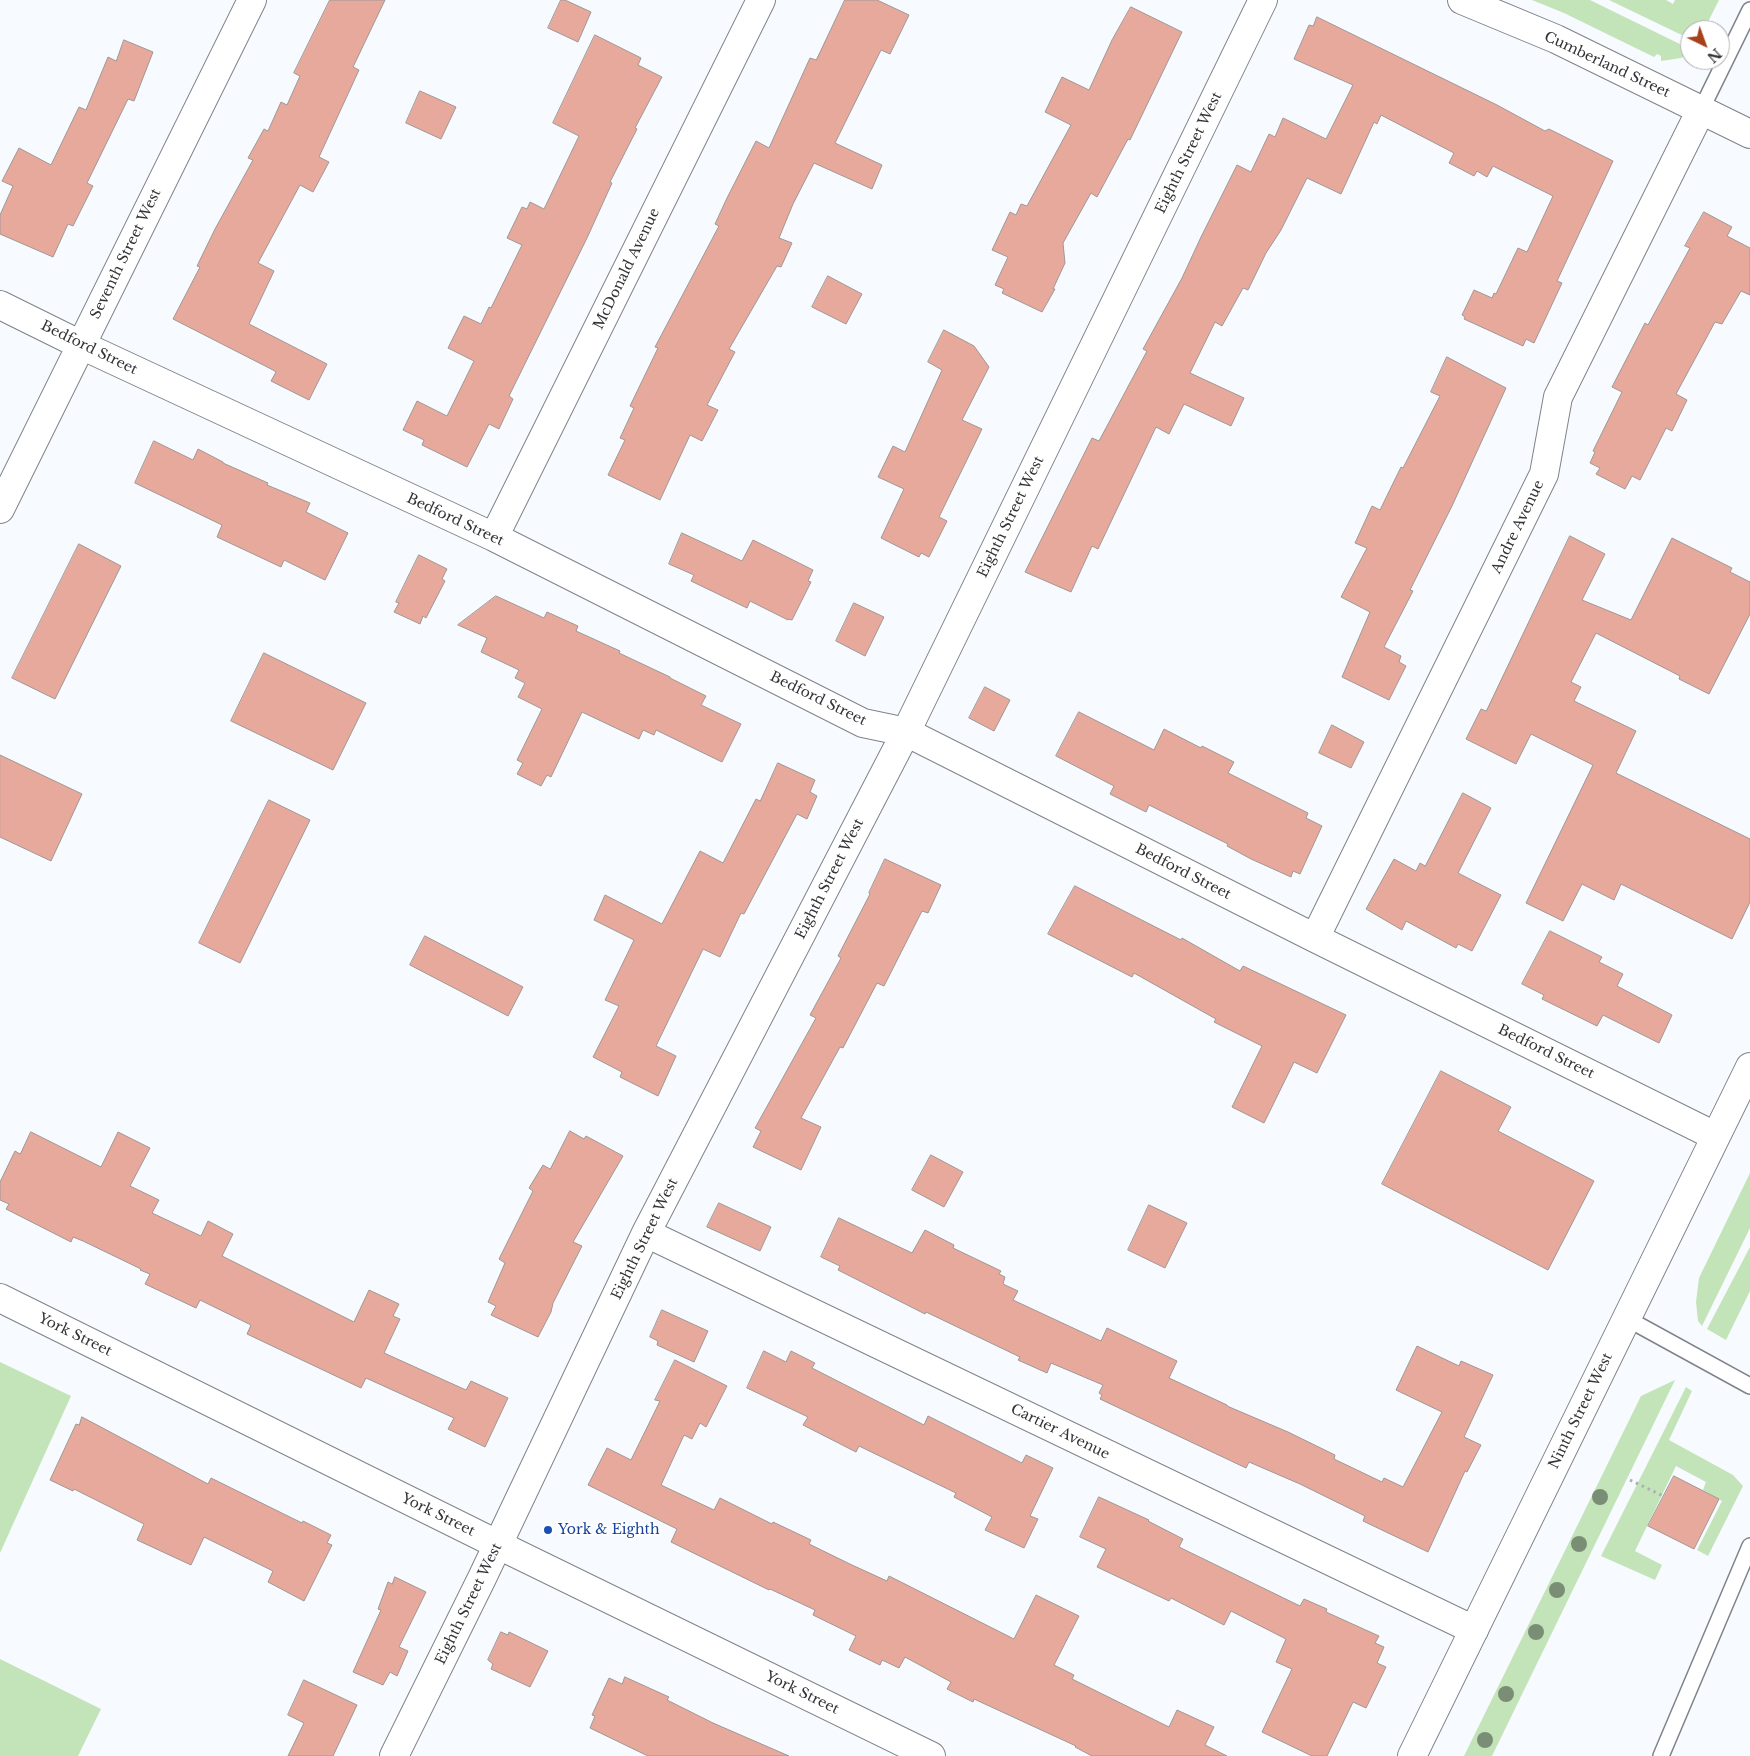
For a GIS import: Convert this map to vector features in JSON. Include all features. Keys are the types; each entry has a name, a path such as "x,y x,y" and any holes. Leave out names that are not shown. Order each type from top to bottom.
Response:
{"street":[{"name":"Seventh Street West","path":"0,509 252,0"},
{"name":"McDonald Avenue","path":"494,537 761,0"},
{"name":"Eighth Street West","path":"394,1756 498,1545 646,1233 906,732 1263,0"},
{"name":"Cumberland Street","path":"1462,0 1556,39 1750,134"},
{"name":"Andre Avenue","path":"1315,938 1544,474 1558,397 1701,110"},
{"name":"Bedford Street","path":"0,305 81,345 494,537 863,723 906,732 1315,938 1715,1136"},
{"name":"Ninth Street West","path":"1412,1756 1750,1067"},
{"name":"Cartier Avenue","path":"646,1233 1474,1630"},
{"name":"York Street","path":"0,1298 498,1545 931,1756"}],"lane":[{"path":"1701,110 1750,10"},
{"path":"1626,1318 1750,1386"},
{"path":"1661,1756 1750,1546"}],"path":[{"path":"1630,1480 1663,1496"}],"green space":[{"path":"1532,0 1590,0 1680,44 1680,58 1661,61 1661,56 1657,54 1654,57 1564,13"},
{"path":"1609,0 1666,0 1673,4 1675,0 1719,0 1709,20 1680,20 1680,34"},
{"path":"1750,1173 1750,1228 1702,1326 1698,1321 1696,1302 1699,1278"},
{"path":"1750,1247 1750,1291 1726,1340 1707,1329"},
{"path":"0,1362 71,1396 0,1553"},
{"path":"1675,1380 1492,1756 1464,1756 1641,1396"},
{"path":"1686,1387 1692,1391 1669,1440 1733,1475 1743,1486 1708,1556 1697,1550 1722,1501 1703,1490 1706,1482 1676,1466 1635,1551 1662,1565 1655,1580 1601,1556"},
{"path":"0,1659 101,1709 78,1756 0,1756"}],"building":[{"path":"330,0 385,0 353,67 359,70 319,157 329,162 313,192 300,185 258,263 274,271 249,324 327,364 309,400 271,381 276,372 273,370 173,319 200,267 197,266 215,229 253,160 248,158 264,129 268,131 281,102 287,105 300,76 294,73"},
{"path":"561,0 591,12 578,42 548,28"},
{"path":"845,0 877,0 909,15 890,54 881,50 835,143 882,165 872,189 814,163 793,204 779,238 792,243 781,267 777,266 729,349 735,352 707,405 718,410 702,441 690,435 660,500 608,475 625,440 620,438 634,408 630,406 658,348 655,347 719,226 715,224 756,141 769,148 810,58 816,60"},
{"path":"1131,7 1182,32 1130,140 1128,139 1097,197 1091,193 1063,243 1065,263 1053,289 1055,289 1042,312 1002,293 1004,289 995,285 1008,257 992,250 1010,212 1016,215 1021,204 1027,206 1071,125 1045,112 1062,77 1089,90 1112,40"},
{"path":"1317,17 1497,105 1545,131 1549,129 1613,161 1557,281 1562,283 1534,343 1526,339 1523,346 1464,319 1465,317 1462,315 1474,290 1492,298 1494,293 1496,294 1518,248 1527,252 1553,196 1493,166 1487,177 1477,171 1474,176 1449,163 1454,153 1381,115 1377,124 1374,122 1341,194 1307,178 1248,290 1243,288 1222,326 1215,322 1190,373 1244,398 1231,426 1184,404 1169,434 1156,427 1098,549 1092,546 1071,592 1025,572 1092,438 1099,441 1147,351 1143,349 1182,278 1237,165 1251,172 1269,134 1275,137 1283,118 1326,139 1353,85 1294,59 1309,25 1313,26"},
{"path":"595,35 641,58 638,65 662,77 635,128 637,129 610,182 612,183 587,238 509,396 513,399 499,429 489,424 467,467 422,445 424,440 403,430 417,401 447,416 474,361 448,348 464,316 481,324 489,307 491,308 522,245 507,238 522,207 527,209 530,202 544,209 579,136 553,123"},
{"path":"124,40 153,52 134,101 128,99 87,183 93,186 73,226 68,224 53,257 0,234 0,215 13,186 2,181 19,148 51,165 79,107 86,110 108,57 116,61"},
{"path":"420,91 456,107 441,139 406,123"},
{"path":"1704,212 1732,227 1727,236 1750,248 1750,295 1741,291 1722,324 1715,322 1676,394 1687,400 1672,431 1666,428 1640,480 1632,476 1625,489 1596,474 1600,468 1590,463 1595,452 1593,451 1622,392 1612,387 1645,323 1648,325 1690,248 1685,246"},
{"path":"828,276 862,294 846,324 812,307"},
{"path":"944,330 974,346 989,367 962,420 982,429 939,517 947,521 929,557 921,553 919,557 881,538 904,489 878,477 893,446 905,452 942,370 928,362"},
{"path":"1447,357 1506,388 1452,506 1410,590 1413,591 1384,647 1401,656 1399,662 1406,666 1389,700 1342,677 1370,612 1341,597 1367,548 1355,543 1372,506 1380,510 1440,396 1431,392"},
{"path":"154,441 193,460 198,449 223,463 268,483 267,485 310,503 306,512 348,533 325,580 284,560 281,567 217,537 222,525 135,483"},
{"path":"682,533 742,561 753,540 813,570 808,581 811,582 792,620 788,620 750,601 747,608 691,581 694,575 669,564"},
{"path":"1570,536 1605,554 1582,600 1631,620 1672,538 1732,568 1730,572 1750,582 1750,614 1709,694 1679,679 1680,676 1596,633 1571,682 1581,687 1574,701 1636,731 1616,773 1750,839 1750,902 1732,939 1621,884 1614,900 1582,884 1563,921 1526,903 1593,765 1531,734 1516,764 1466,739 1481,709 1486,711"},
{"path":"79,544 121,566 55,699 12,678"},
{"path":"419,555 447,569 442,579 445,581 426,618 423,616 420,624 394,612 399,603 396,602"},
{"path":"496,596 544,618 547,612 578,626 576,631 620,651 619,653 706,696 701,705 741,724 722,762 656,730 654,735 643,730 639,739 582,712 551,777 547,775 541,786 517,774 523,763 517,760 542,709 518,697 525,683 515,678 519,670 481,652 487,638 458,625"},
{"path":"854,603 884,617 865,656 836,641"},
{"path":"264,653 366,703 333,770 231,721"},
{"path":"985,687 1010,700 994,731 969,718"},
{"path":"1079,712 1154,750 1164,729 1234,762 1228,773 1308,813 1306,818 1322,826 1300,874 1293,871 1291,877 1251,859 1227,846 1228,844 1149,805 1146,812 1110,794 1114,786 1056,756"},
{"path":"1332,725 1364,742 1351,768 1319,753"},
{"path":"0,755 82,794 51,861 0,837"},
{"path":"778,763 815,780 810,792 817,796 807,819 797,814 744,914 741,913 720,957 703,949 656,1046 676,1056 658,1096 620,1077 622,1072 593,1057 619,1006 605,1000 634,940 594,920 605,895 662,924 700,851 723,863 756,799 760,801"},
{"path":"1463,793 1491,808 1458,873 1501,895 1472,951 1458,944 1456,948 1406,921 1402,930 1366,909 1394,859 1416,871 1420,863 1425,866"},
{"path":"269,800 310,820 240,963 199,943"},
{"path":"885,859 941,885 928,913 922,911 884,986 877,983 843,1048 840,1047 801,1118 821,1127 801,1170 753,1147 761,1131 755,1128 816,1018 810,1015 841,958 838,956 870,894"},
{"path":"1075,886 1181,940 1182,938 1240,971 1243,966 1346,1015 1317,1073 1294,1062 1264,1123 1232,1107 1262,1046 1214,1022 1216,1019 1134,973 1132,977 1048,934"},
{"path":"1550,931 1602,957 1599,962 1623,974 1617,986 1672,1015 1659,1043 1603,1015 1597,1026 1542,999 1544,995 1522,984"},
{"path":"425,936 523,987 508,1016 410,965"},
{"path":"1441,1071 1511,1107 1498,1131 1594,1181 1548,1270 1382,1184"},
{"path":"570,1131 584,1139 586,1136 623,1156 573,1242 582,1246 538,1337 491,1315 496,1306 488,1302 505,1263 499,1259 533,1191 529,1188 543,1165 550,1169"},
{"path":"31,1132 101,1167 118,1132 150,1148 130,1186 159,1200 152,1213 201,1236 208,1221 233,1234 222,1256 354,1322 369,1290 399,1304 393,1316 400,1319 384,1353 466,1390 471,1381 508,1398 485,1447 448,1429 454,1418 366,1378 361,1388 247,1334 251,1325 200,1300 196,1308 145,1284 150,1274 141,1269 73,1237 71,1242 6,1209 9,1204 0,1200 0,1182 15,1151 20,1154"},
{"path":"931,1155 963,1172 944,1207 912,1190"},
{"path":"719,1203 771,1227 760,1251 707,1227"},
{"path":"1149,1205 1187,1223 1165,1268 1128,1250"},
{"path":"839,1218 912,1253 925,1230 954,1245 953,1248 1001,1271 999,1274 1005,1277 1003,1284 1018,1291 1013,1300 1101,1341 1107,1328 1177,1361 1169,1378 1227,1406 1288,1432 1335,1455 1334,1459 1382,1482 1384,1478 1403,1487 1442,1412 1396,1390 1417,1346 1459,1366 1461,1361 1493,1375 1464,1437 1481,1445 1467,1472 1465,1471 1428,1552 1363,1521 1365,1516 1300,1484 1249,1462 1246,1468 1100,1399 1102,1395 1099,1393 1103,1385 1051,1363 1047,1373 1018,1360 1020,1357 926,1312 925,1314 838,1270 840,1266 821,1257"},
{"path":"662,1310 708,1331 694,1362 657,1345 658,1341 650,1337"},
{"path":"764,1351 786,1362 791,1351 815,1363 812,1368 924,1425 928,1416 1022,1463 1026,1455 1053,1468 1030,1516 1038,1519 1024,1548 985,1530 992,1517 954,1497 956,1493 859,1446 856,1452 803,1425 808,1417 747,1388"},
{"path":"675,1360 727,1386 706,1427 700,1423 692,1439 684,1435 661,1485 714,1510 720,1498 772,1524 773,1522 811,1540 809,1544 852,1565 887,1581 889,1576 1014,1639 1036,1595 1079,1616 1054,1665 1074,1675 1072,1679 1169,1727 1177,1710 1214,1727 1205,1745 1227,1756 1092,1756 1076,1746 974,1699 973,1702 947,1689 951,1682 905,1657 899,1668 882,1660 880,1665 849,1650 856,1636 813,1615 815,1610 769,1590 671,1542 677,1529 588,1485 607,1448 631,1460 660,1401 655,1400"},
{"path":"82,1417 208,1484 211,1478 302,1523 303,1521 331,1535 327,1543 332,1545 304,1601 268,1582 273,1571 204,1537 191,1565 137,1540 144,1524 74,1489 73,1491 50,1480 76,1424 79,1425"},
{"path":"1674,1476 1719,1499 1694,1549 1648,1526"},
{"path":"1099,1497 1149,1520 1183,1539 1179,1547 1300,1606 1304,1599 1327,1609 1326,1612 1379,1636 1375,1643 1384,1647 1377,1663 1386,1667 1366,1708 1353,1702 1327,1756 1312,1756 1262,1732 1292,1669 1276,1662 1286,1639 1231,1611 1224,1625 1171,1598 1169,1601 1097,1567 1106,1549 1080,1537"},
{"path":"395,1577 426,1592 399,1647 408,1651 397,1676 390,1672 383,1685 353,1672 381,1610 378,1609 388,1582 392,1584"},
{"path":"501,1632 508,1635 509,1632 548,1651 530,1687 491,1669 493,1664 488,1660"},
{"path":"625,1677 669,1697 667,1700 713,1723 789,1756 648,1756 590,1728 595,1716 592,1715 609,1678 622,1684"},
{"path":"304,1680 357,1705 333,1756 288,1756 304,1723 288,1715"}],"place":[{"name":"York & Eighth","path":"548,1530"}]}
